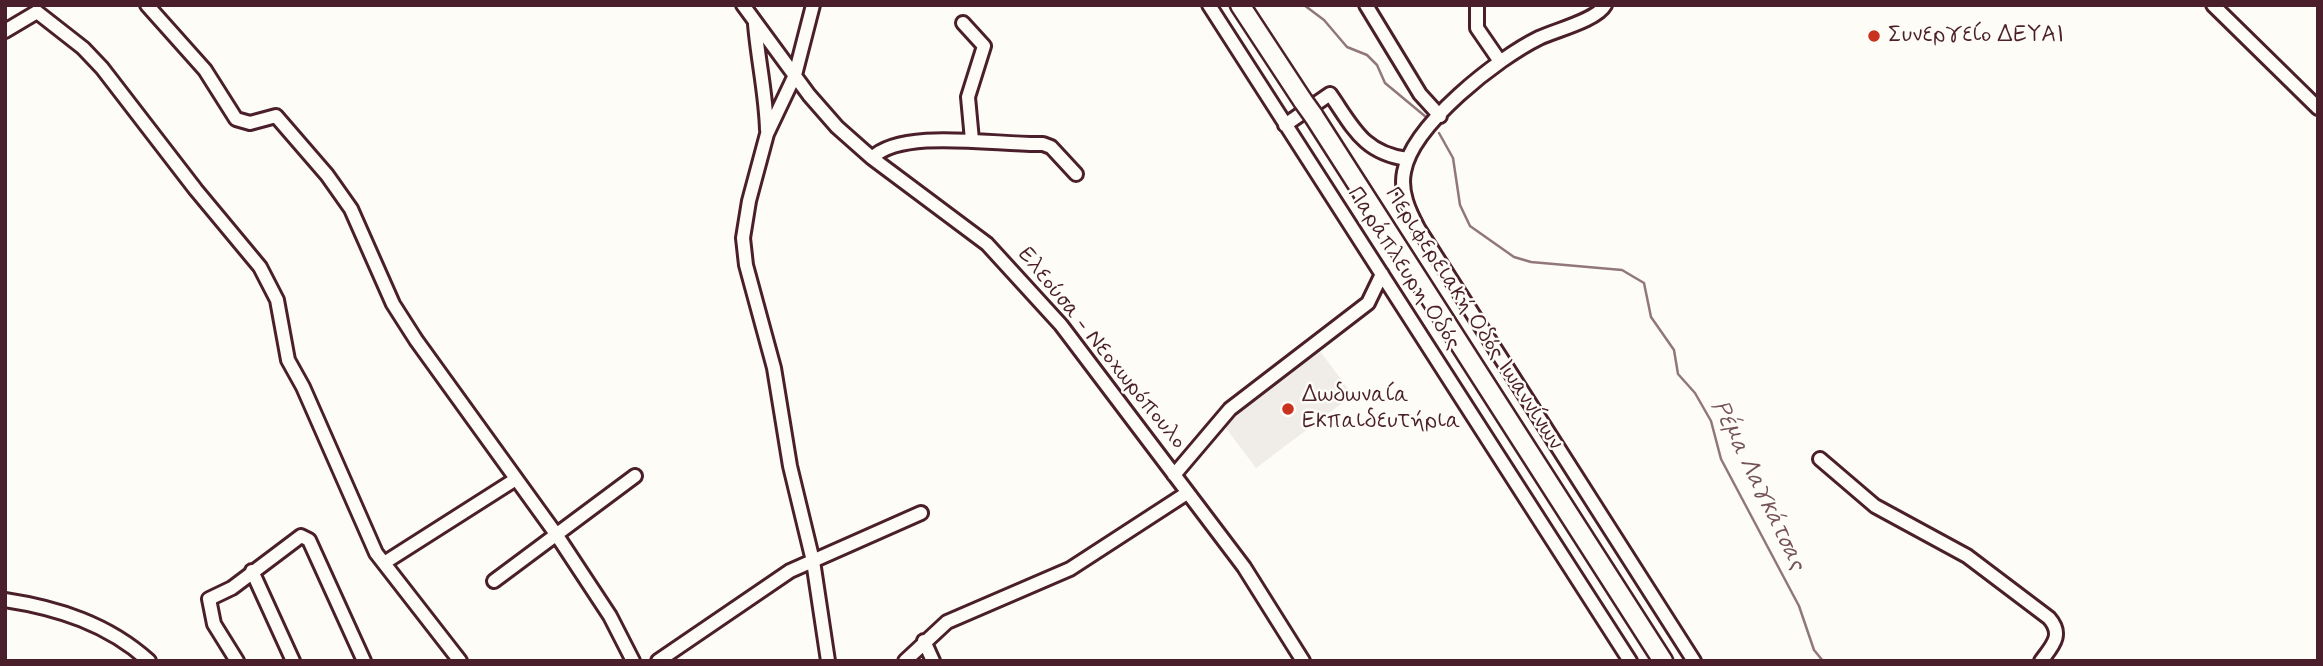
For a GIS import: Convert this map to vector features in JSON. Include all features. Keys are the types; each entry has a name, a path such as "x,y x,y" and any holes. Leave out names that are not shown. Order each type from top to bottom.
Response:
{"highway":[{"name":"Περιφερειακή Οδός Ιωαννίνων","path":"1240,5 1663,661"}],"street":[{"path":"147,5 205,69 234,116 250,123 276,116 327,175 362,230 393,304 556,534 610,616 633,661"},
{"name":"Ελεούσα - Νεοχωρόπουλο","path":"743,5 828,117 872,158 963,224 1014,270 1080,349 1258,587 1303,661"},
{"path":"813,5 795,75 767,134 746,217 744,254 774,368 790,466 813,561 828,661"},
{"name":"Παράπλευρη Οδός","path":"1209,5 1630,661"},
{"path":"1366,5 1420,94 1440,116"},
{"path":"1476,5 1477,28 1499,60"},
{"path":"1285,125 1330,94 1366,144 1382,154 1407,159 1440,116 1499,60 1555,30 1596,16 1605,5"},
{"path":"2213,5 2318,108"},
{"path":"5,31 37,12 83,48 118,86 196,190 255,259 277,300 290,366 303,387 376,553 460,661"},
{"path":"755,22 758,57 766,89 767,134"},
{"path":"963,23 984,46 968,97 972,140"},
{"path":"872,158 882,149 894,146 972,140 1047,144 1076,174"},
{"name":"Παράπλευρη Οδός","path":"1407,159 1404,194 1418,228 1694,661"},
{"path":"1174,475 1230,409 1368,303 1382,274"},
{"path":"1819,459 1875,506 1967,556 2049,618 2056,627 2057,636 2041,661"},
{"path":"494,581 635,476"},
{"path":"384,563 516,479"},
{"path":"905,661 947,622 1070,569 1187,493"},
{"path":"657,661 781,577 921,513"},
{"path":"237,661 216,630 209,601 293,539 306,538 364,661"},
{"path":"252,571 293,661"},
{"path":"5,600 75,615 149,661"},
{"path":"924,641 933,661"}],"shaded area":[{"name":"Δωδωναία Εκπαιδευτήρια","path":"1319,350 1353,395 1256,468 1222,423"}],"waterway":[{"name":"Ρέμα Λαγκάτσας","path":"1304,5 1324,20 1347,47 1367,55 1377,65 1385,83 1426,117"},
{"name":"Ρέμα Λαγκάτσας","path":"1439,133 1453,158 1460,205 1470,226 1514,257 1531,262 1622,270 1644,283 1651,317 1674,350 1678,374 1695,393 1711,421 1721,459 1799,606 1814,650 1823,661"}],"place":[{"name":"Συνεργείο ΔΕΥΑΙ","path":"1874,36"},
{"name":"Δωδωναία Εκπαιδευτήρια","path":"1288,409"}]}
